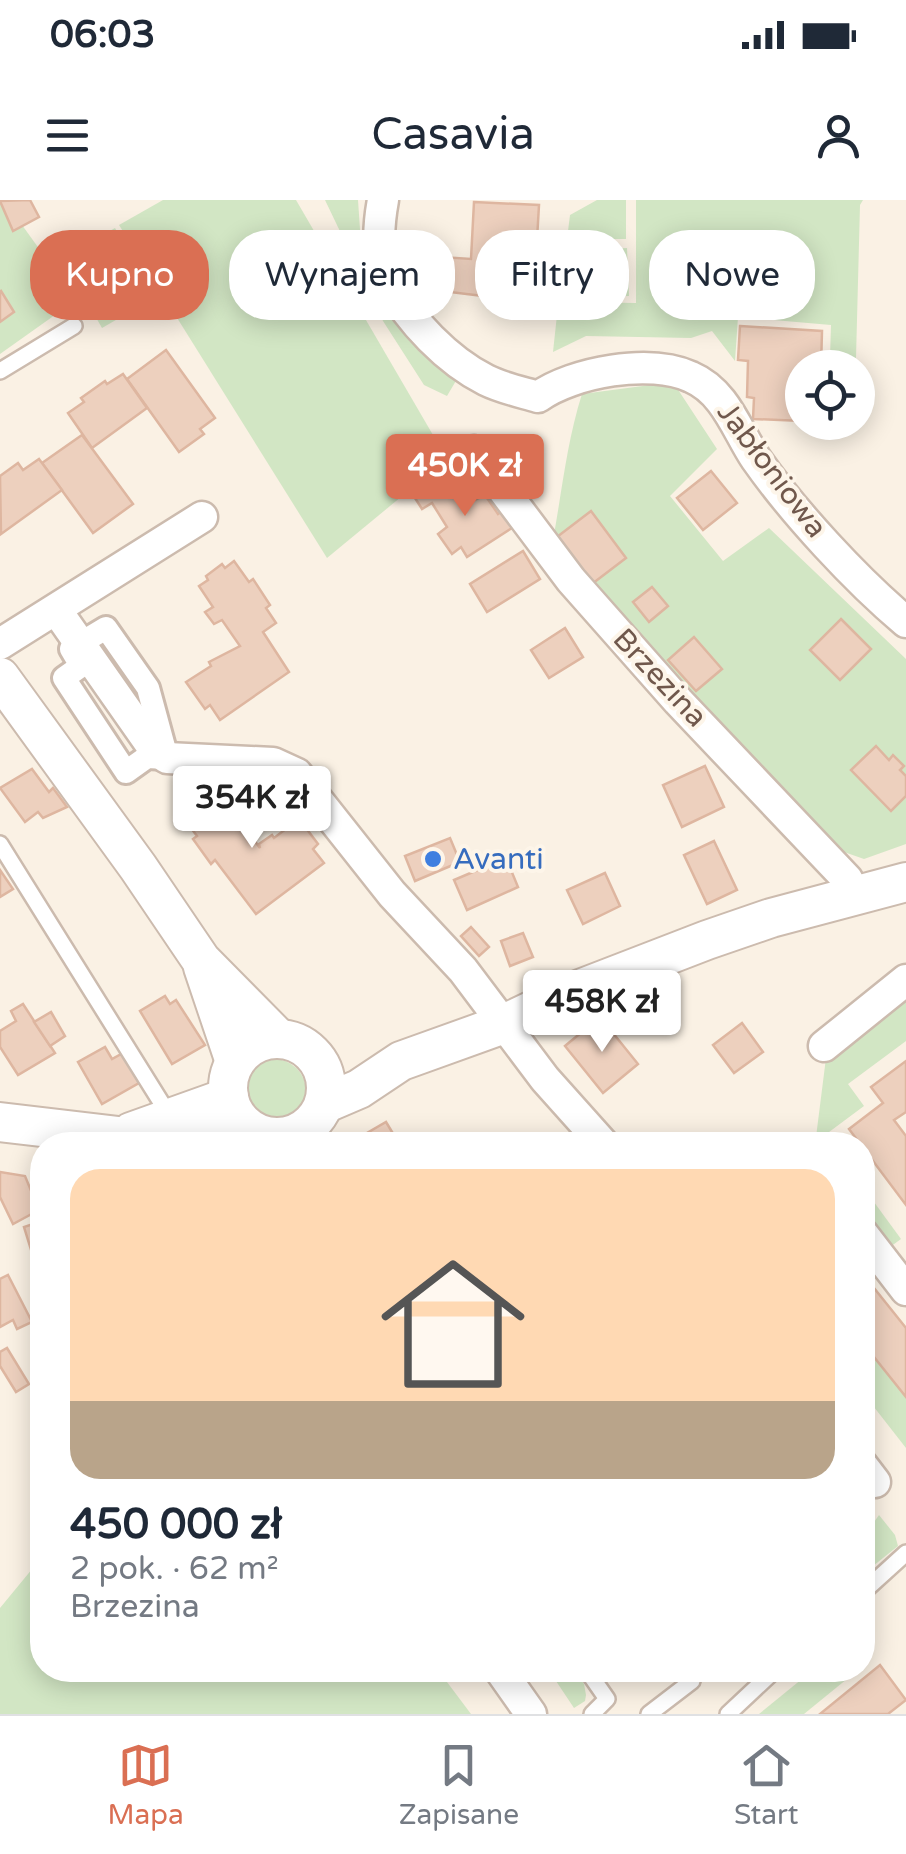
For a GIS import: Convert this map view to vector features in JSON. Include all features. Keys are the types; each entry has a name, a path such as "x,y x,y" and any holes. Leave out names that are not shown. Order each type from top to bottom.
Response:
{"street":[{"name":"Jabłoniowa","path":"382,200 378,233 388,281 416,322 458,364 489,382 538,397 556,384 609,370 658,370 692,376 719,398 756,458 846,566 906,622"},
{"name":"Brzezina","path":"474,451 571,580 678,701 847,879 856,896"},
{"path":"0,644 202,517"},
{"path":"57,611 153,748 167,758 254,760 286,766 297,774 392,894 462,970 545,1079 592,1132"},
{"path":"0,677 138,866 201,960 280,1039 304,1047 320,1065 326,1080 309,1127"},
{"path":"309,1127 401,1060 504,1024 567,994 707,940 770,918 906,882"},
{"path":"201,960 247,1113 271,1132"},
{"path":"824,1046 906,980"},
{"path":"229,1132 247,1113 254,1045 280,1039"},
{"path":"320,1065 401,1060"},
{"path":"131,1132 171,1119 247,1113"},
{"path":"0,1122 85,1132"},
{"path":"875,1250 906,1290"},
{"path":"508,1682 531,1714"}],"lane":[{"path":"0,370 74,326"},
{"path":"0,844 171,1119"},
{"path":"875,1580 906,1553"},
{"path":"592,1714 608,1699 595,1682"},
{"path":"649,1714 691,1682"},
{"path":"728,1714 762,1682"}],"green space":[{"path":"0,200 4,200 30,236 30,320 48,320 0,354"},
{"path":"163,200 296,200 313,230 229,230 229,320 366,320 447,459 327,558 178,320 209,320 209,230 122,230 119,225"},
{"path":"325,200 358,200 360,230 339,230"},
{"path":"597,200 626,200 626,230 568,230 570,215"},
{"path":"636,200 863,200 856,350 830,350 831,325 773,320 815,320 815,230 649,230 649,320 738,320 735,361 712,331 691,338 586,336 553,352 556,320 629,320 629,303 636,303"},
{"path":"97,320 116,320 102,328"},
{"path":"407,320 457,379 447,396 424,385 383,321"},
{"path":"673,382 717,449 670,496 723,561 769,528 906,659 906,844 864,859 844,852 588,587 590,512 553,540 582,394"},
{"path":"906,992 906,1041 848,1084 864,1106 829,1132 817,1132 827,1050"},
{"path":"274,1059 296,1069 306,1091 296,1113 274,1123 252,1113 242,1091 252,1069"},
{"path":"875,1203 901,1239 890,1247 875,1226"},
{"path":"875,1358 906,1397 906,1448 875,1408"},
{"path":"879,1515 895,1535 898,1546 875,1564 875,1521"},
{"path":"30,1572 30,1682 447,1682 471,1714 0,1714 0,1608"},
{"path":"557,1682 584,1684 585,1701 574,1708"},
{"path":"798,1682 843,1682 804,1714 759,1714"}],"building":[{"path":"30,200 39,217 13,231 0,201"},
{"path":"474,202 539,205 538,230 475,230 475,295 455,293 455,258 471,259"},
{"path":"0,292 14,312 0,322"},
{"path":"740,326 822,331 821,350 785,350 785,420 753,419 754,398 747,397 748,361 738,360"},
{"path":"166,350 215,418 200,429 204,434 179,452 127,379"},
{"path":"123,374 147,408 92,448 68,413 84,402 81,398"},
{"path":"82,435 133,504 93,533 42,463"},
{"path":"39,459 62,490 1,534 0,476 18,463 23,470"},
{"path":"711,471 737,503 703,530 677,498"},
{"path":"445,478 458,499 467,493 473,501 485,495 498,514 504,510 515,526 467,557 461,547 452,554 438,534 447,527 432,503 422,509 415,498"},
{"path":"591,511 626,558 588,587 553,540"},
{"path":"523,551 540,579 487,612 470,584"},
{"path":"234,561 249,582 253,579 270,605 266,608 276,623 263,632 289,672 220,720 210,705 205,709 186,682 211,666 209,662 240,646 222,620 214,624 205,612 213,607 199,586 222,564 225,568"},
{"path":"652,587 668,606 649,622 633,602"},
{"path":"841,619 871,649 840,680 810,650"},
{"path":"565,628 583,657 549,678 531,650"},
{"path":"694,637 722,669 696,691 668,660"},
{"path":"876,746 889,760 893,755 904,766 900,770 906,776 906,796 891,811 851,770"},
{"path":"705,766 724,807 682,827 663,785"},
{"path":"32,769 49,792 53,788 67,807 43,818 38,812 25,822 0,788"},
{"path":"216,791 231,810 238,805 248,818 241,823 260,848 259,844 299,819 318,844 313,849 324,863 256,914 215,860 211,864 182,816 204,794 207,797"},
{"name":"Avanti","path":"450,838 460,862 415,881 405,856"},
{"path":"714,841 737,890 707,904 684,855"},
{"path":"506,858 518,887 467,910 454,880"},
{"path":"0,870 13,889 0,897"},
{"path":"605,873 620,906 583,924 567,890"},
{"path":"471,927 489,947 479,956 461,936"},
{"path":"523,933 533,957 510,966 501,941"},
{"path":"165,996 170,1004 176,1000 205,1045 172,1064 140,1011"},
{"path":"23,1004 55,1053 18,1075 0,1047 0,1031 16,1021 11,1011"},
{"path":"51,1012 65,1036 50,1046 34,1022"},
{"path":"600,1017 638,1064 603,1093 565,1046"},
{"path":"742,1023 763,1052 734,1073 713,1045"},
{"path":"105,1047 112,1059 123,1053 139,1083 102,1104 78,1062"},
{"path":"906,1061 906,1112 894,1120 906,1136 906,1205 875,1164 875,1132 849,1129 883,1103 871,1087"},
{"path":"386,1122 392,1132 369,1132"},
{"path":"0,1172 25,1176 30,1188 30,1215 13,1224 0,1197"},
{"path":"30,1225 30,1246 24,1227"},
{"path":"8,1275 30,1323 17,1329 13,1320 0,1327 0,1279"},
{"path":"875,1289 906,1328 906,1397 875,1358"},
{"path":"7,1348 29,1384 16,1392 0,1366 0,1352"},
{"path":"880,1665 906,1700 888,1714 820,1714 859,1682 875,1682 875,1669"}],"place":[{"name":"Avanti","path":"433,859"}]}
